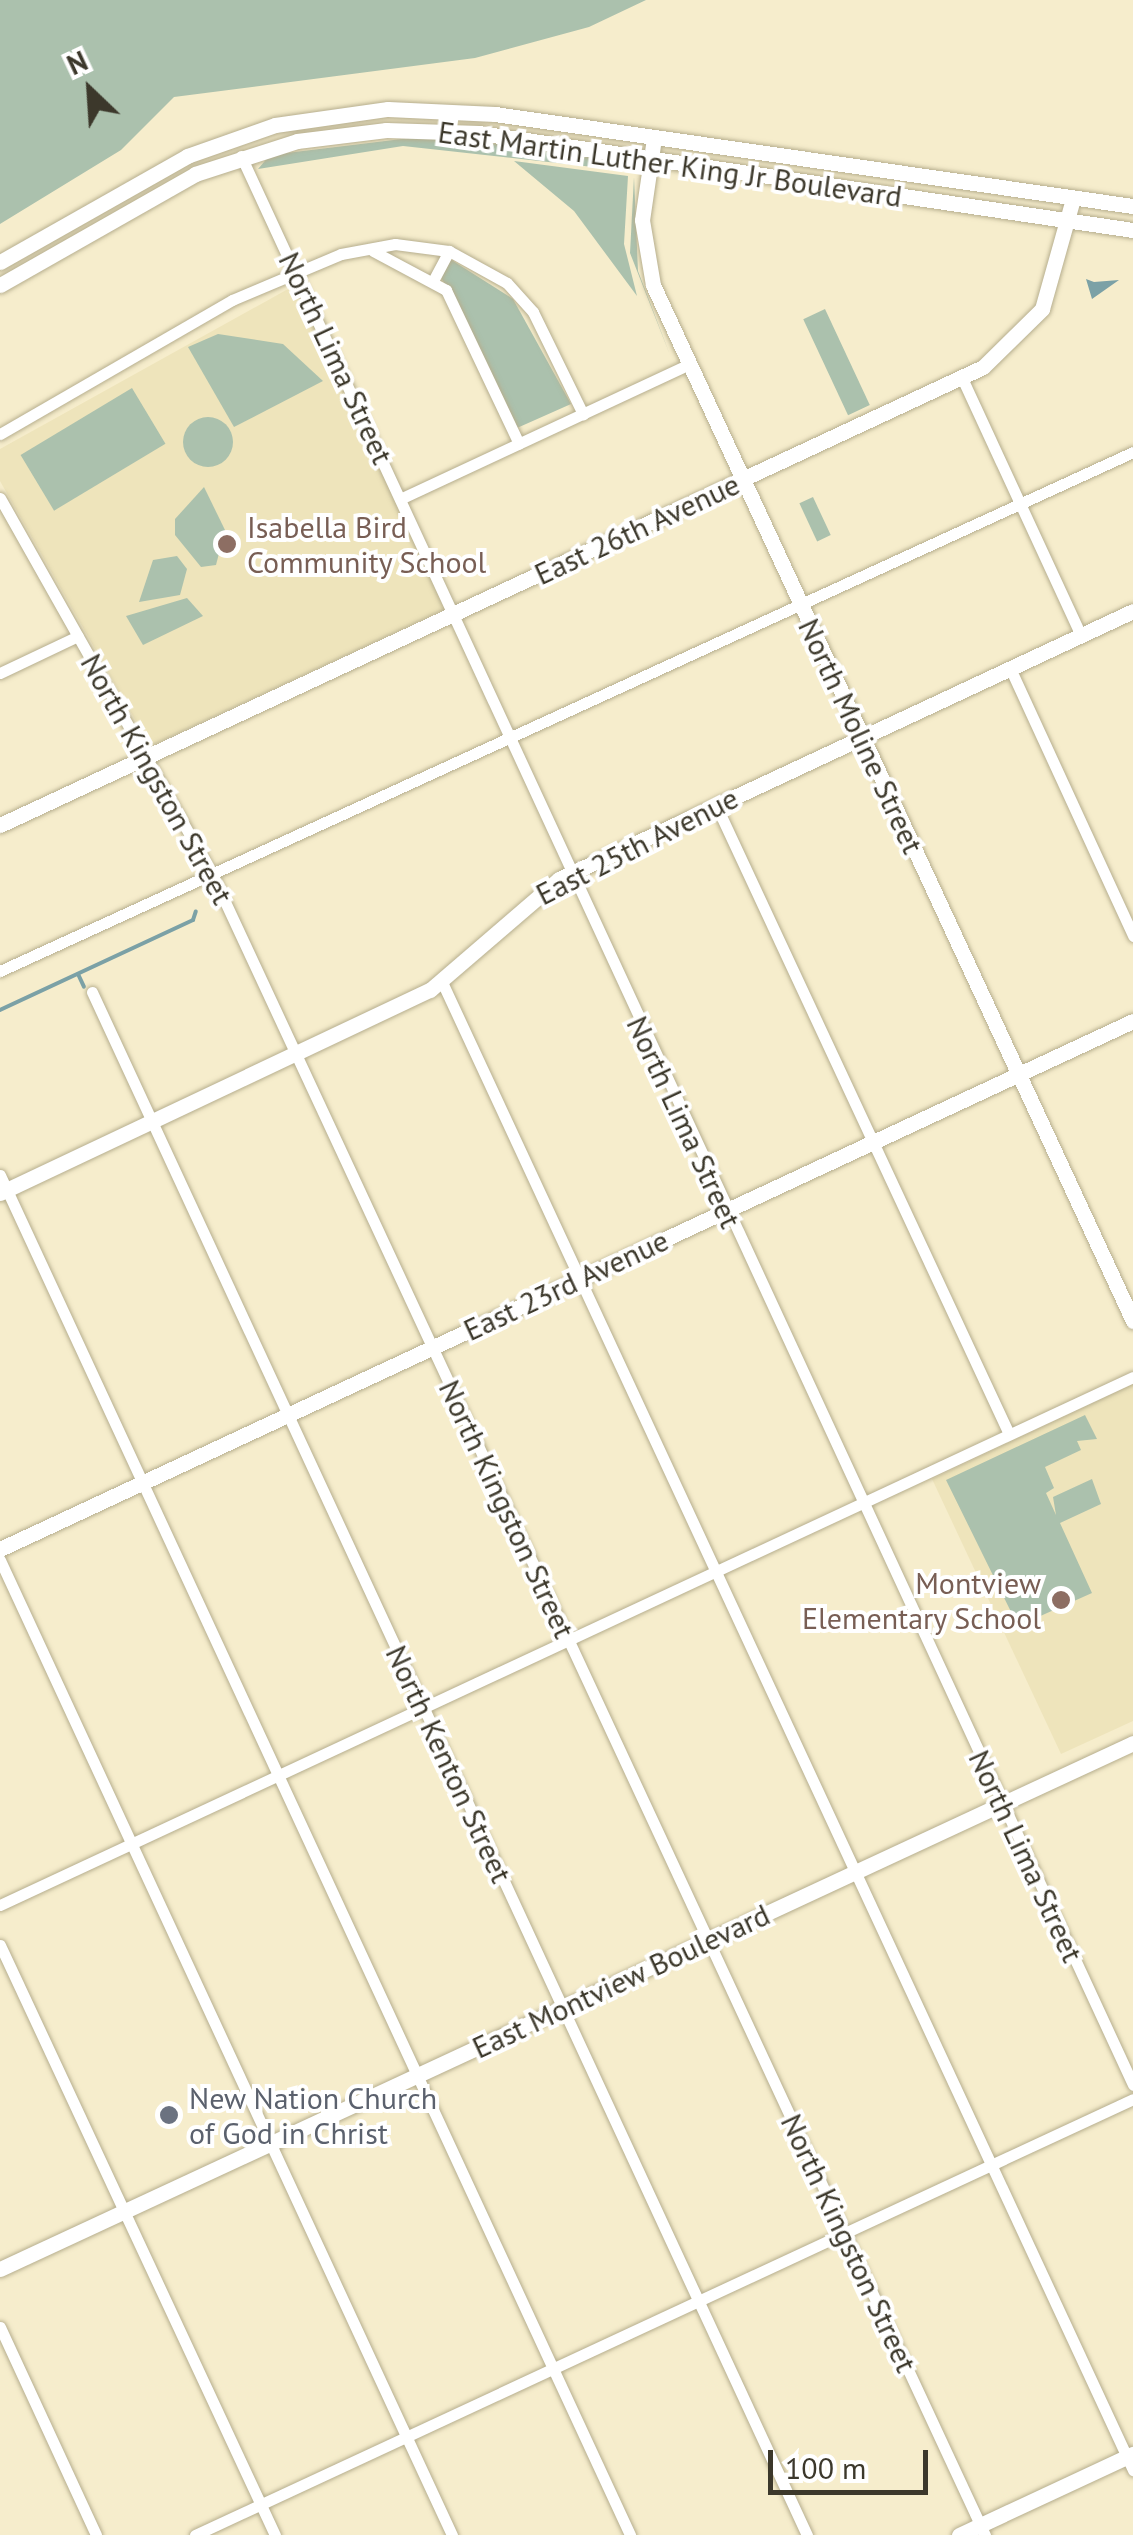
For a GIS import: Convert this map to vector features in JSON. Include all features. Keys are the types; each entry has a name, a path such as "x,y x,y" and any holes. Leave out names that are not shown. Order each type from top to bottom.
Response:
{"street":[{"name":"East Martin Luther King Jr Boulevard","path":"0,262 168,164 313,117 455,108 1133,206"},
{"name":"East Martin Luther King Jr Boulevard","path":"0,285 160,191 242,156 337,134 433,129 651,157 1133,230"},
{"name":"North Moline Street","path":"654,138 644,256 800,605 1133,1321"},
{"name":"North Lima Street","path":"242,156 725,1211 1133,2085"},
{"name":"East 26th Avenue","path":"0,825 962,378 1033,323 1070,222 1072,198"},
{"path":"358,249 390,254 434,279 519,444"},
{"path":"0,434 296,272 358,249 449,250 522,298 583,414"},
{"path":"434,279 449,250"},
{"path":"400,498 690,364"},
{"path":"962,378 1081,635"},
{"path":"0,971 214,878 1133,452"},
{"name":"North Kingston Street","path":"0,498 214,878 982,2530"},
{"name":"East 25th Avenue","path":"2,1186 152,1122 442,982 570,874 1133,611"},
{"path":"0,673 78,636"},
{"path":"1010,668 1133,936"},
{"path":"716,805 1009,1434"},
{"path":"442,982 1131,2460 982,2530 959,2535"},
{"name":"North Kenton Street","path":"92,992 807,2535"},
{"name":"East 23rd Avenue","path":"0,1549 1133,1020"},
{"path":"2,1186 630,2535"},
{"path":"0,1905 1133,1376"},
{"path":"0,1560 452,2535"},
{"name":"East Montview Boulevard","path":"0,2269 1133,1743"},
{"path":"0,1945 275,2535"},
{"path":"195,2535 1133,2098"},
{"path":"0,2327 96,2535"}],"shaded area":[{"name":"Isabella Bird Community School","path":"297,284 447,608 150,746 0,481 0,449"},
{"name":"Montview Elementary School","path":"1133,1384 1133,1721 1061,1754 932,1479"}],"green space":[{"path":"0,0 646,0 589,27 475,58 174,97 121,150 0,224"},
{"path":"410,138 475,141 631,162 629,171 403,146 258,169 270,155"},
{"path":"514,161 628,176 624,244 637,296 574,211"},
{"path":"634,177 638,271 670,355 630,253"},
{"path":"450,259 513,299 571,404 517,428 439,273"},
{"path":"825,309 870,405 848,415 803,319"},
{"path":"218,334 283,344 323,381 234,427 188,347"},
{"path":"132,388 165,444 54,511 21,455"},
{"path":"208,417 226,424 233,442 226,460 208,467 190,460 183,442 190,424"},
{"path":"204,487 225,530 216,565 201,567 175,535 175,519"},
{"path":"813,497 831,535 817,541 799,503"},
{"path":"177,556 187,569 180,595 139,602 153,560"},
{"path":"187,598 203,616 143,645 126,616"},
{"path":"1085,1415 1097,1439 1077,1441 1081,1450 1045,1467 1054,1488 1046,1493 1056,1515 1053,1497 1092,1479 1101,1504 1060,1523 1092,1593 1018,1626 946,1480"}],"water":[{"path":"1086,279 1094,282 1119,280 1092,299"}],"waterway":[{"path":"0,1010 193,920 196,911"},
{"path":"78,974 84,987"}],"place":[{"name":"Isabella Bird Community School","path":"227,544"},
{"name":"Montview Elementary School","path":"1061,1600"},
{"name":"New Nation Church of God in Christ","path":"169,2115"}]}
